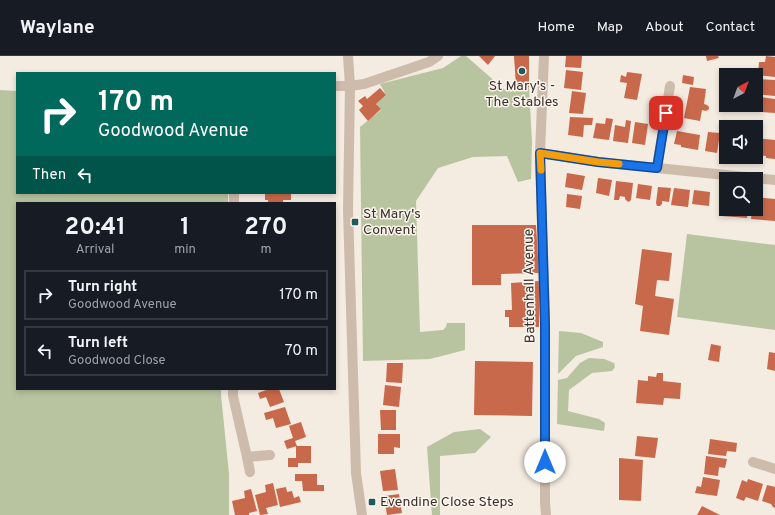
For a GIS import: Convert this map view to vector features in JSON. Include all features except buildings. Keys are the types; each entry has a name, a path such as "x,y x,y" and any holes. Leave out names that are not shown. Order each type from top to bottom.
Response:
{"street":[{"path":"348,56 350,86 348,218 356,473 362,515"},
{"path":"336,86 364,84 378,80 429,62 438,56"},
{"name":"Battenhall Avenue","path":"544,56 540,153 545,324 546,515"},
{"path":"657,168 670,86"},
{"path":"540,153 598,162 775,180"},
{"path":"234,390 233,396 250,472"},
{"path":"247,457 270,454"},
{"path":"753,462 775,469"}],"green space":[{"path":"461,56 466,56 505,90 516,86 529,87 532,142 531,179 518,182 507,156 473,157 438,168 416,201 420,332 443,330 447,323 465,323 465,350 430,359 363,361 360,127 381,110 376,104 386,95 380,84 443,68"},
{"path":"0,90 16,91 16,194 228,194 228,202 16,202 16,390 221,390 229,474 229,515 0,515"},
{"path":"687,234 775,245 775,330 677,317"},
{"path":"559,331 581,333 603,342 603,347 576,356 558,374"},
{"path":"589,358 604,359 614,363 615,367 612,371 592,373 569,390 568,411 599,419 605,423 604,431 557,424 558,380 567,378 580,363"},
{"path":"480,429 491,437 475,453 440,456 440,515 432,515 427,447 454,432"}],"slow traffic":[{"path":"541,170 540,153 619,164"}],"place":[{"name":"St Mary's - The Stables","path":"522,71"},
{"name":"St Mary's Convent","path":"355,222"},
{"name":"Evendine Close Steps","path":"372,502"}],"route":[{"path":"545,462 545,324 540,153 598,162 657,168 666,113"}]}
